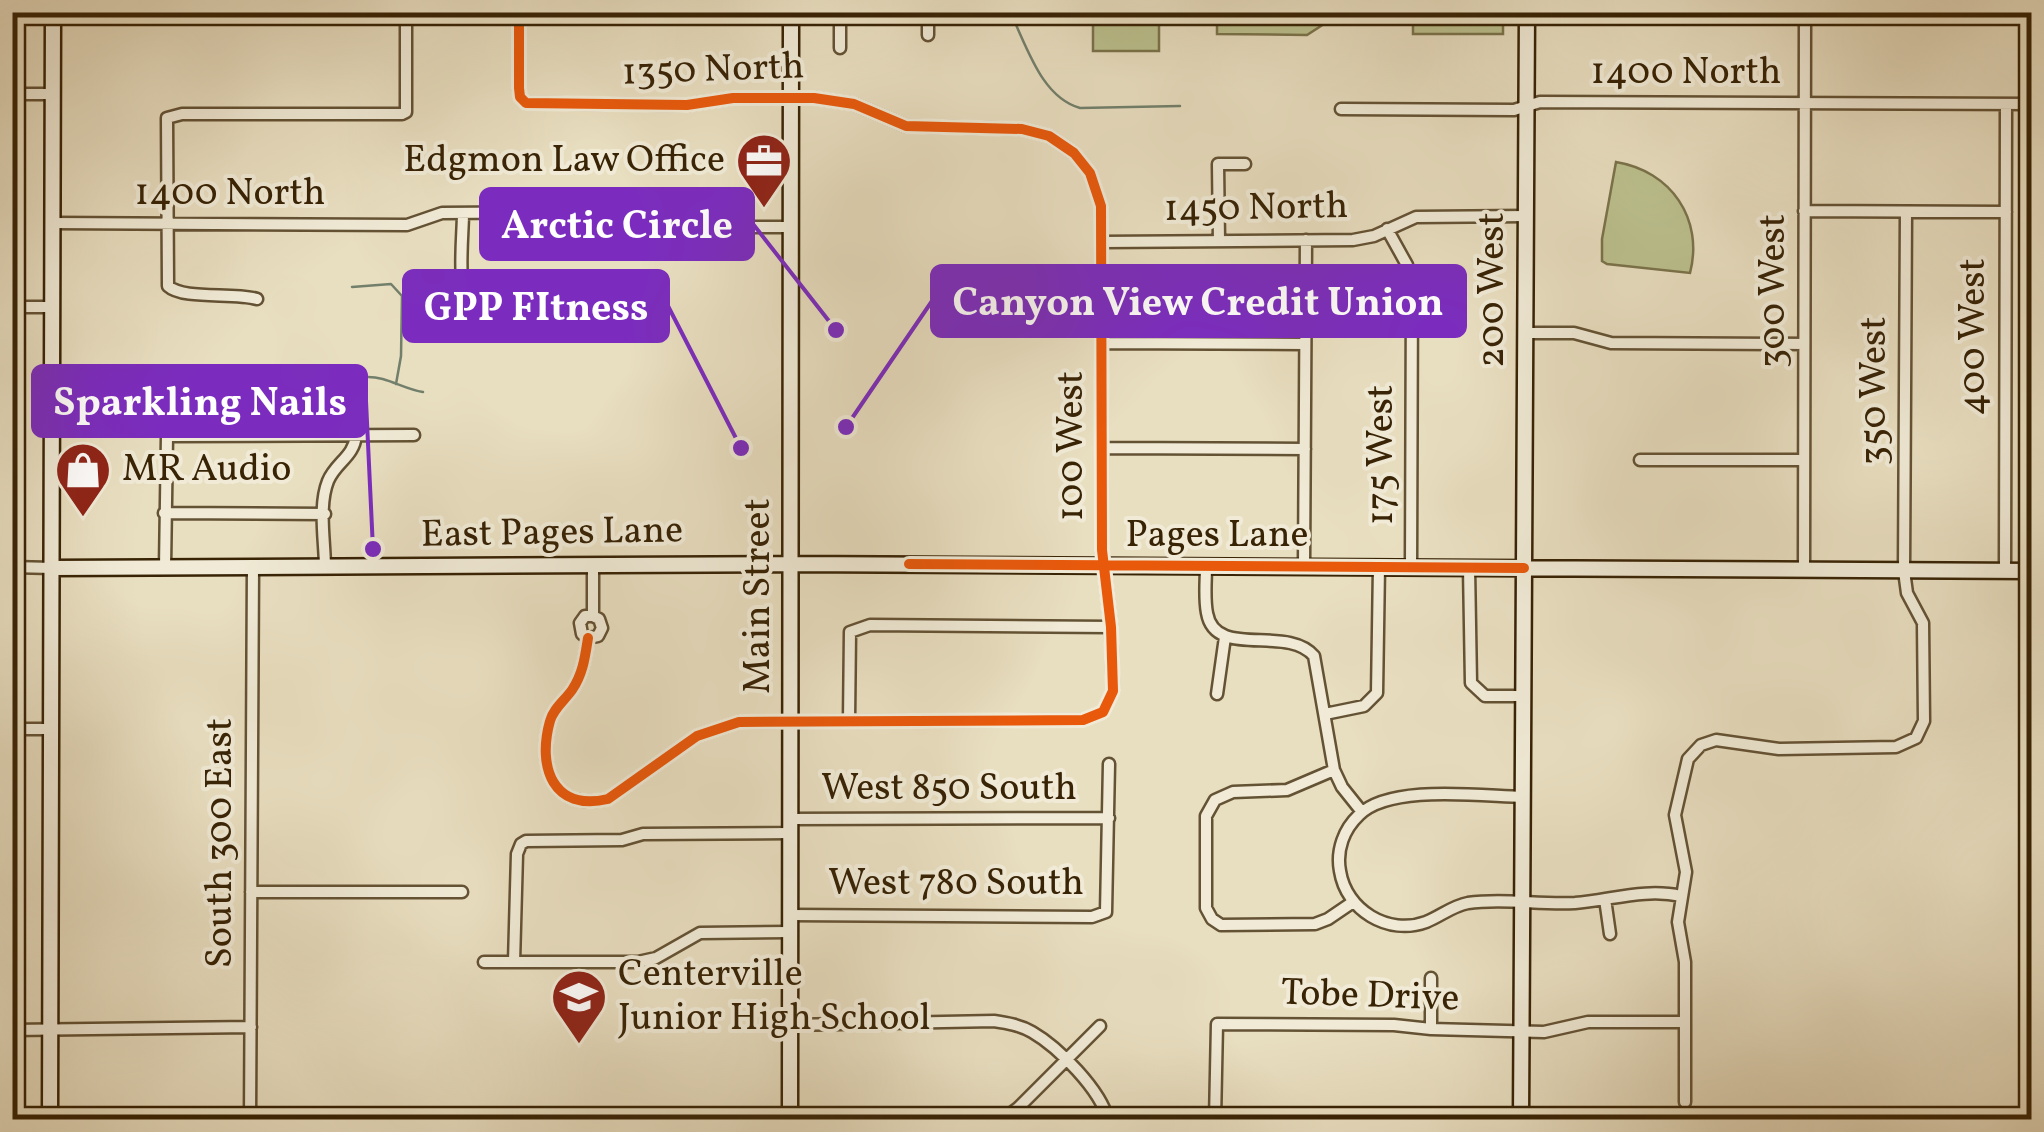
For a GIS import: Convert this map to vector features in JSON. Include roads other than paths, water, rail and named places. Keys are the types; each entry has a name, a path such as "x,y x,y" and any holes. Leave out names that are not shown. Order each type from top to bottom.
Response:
{"main road":[{"path":"50,1120 53,12"},
{"name":"200 West","path":"1523,696 1527,12"},
{"name":"Main Street","path":"790,1120 791,15"},
{"name":"Pages Lane","path":"792,564 2032,571"},
{"name":"East Pages Lane","path":"52,568 792,564"},
{"path":"1521,1120 1523,696"}],"street":[{"path":"257,299 170,289 166,278 165,224 167,118 182,114 393,116 406,112 406,12"},
{"name":"1350 North","path":"518,12 518,88 522,101 686,105 727,98 791,98 844,102 906,126 1022,129 1048,136 1074,153"},
{"name":"300 West","path":"1804,12 1804,570"},
{"path":"791,15 928,15 928,35"},
{"path":"840,15 840,48"},
{"path":"12,94 53,94"},
{"name":"1400 North","path":"1341,109 1514,110 1540,102 2032,104"},
{"name":"400 West","path":"2005,571 2006,104"},
{"name":"100 West","path":"593,566 593,616 586,616 580,623 582,634 588,638 582,670 573,689 550,716 545,749 548,773 557,788 577,801 608,799 697,736 718,726 750,721 1084,720 1103,712 1113,691 1111,627 1102,566 1101,206 1090,173 1074,153"},
{"path":"1219,241 1218,164 1245,164"},
{"name":"1400 North","path":"53,223 407,225 437,214 462,212 690,211 716,227 792,227"},
{"path":"1804,211 2006,212"},
{"path":"462,212 463,291 468,312 490,328 528,334"},
{"name":"350 West","path":"1904,570 1906,212"},
{"name":"1450 North","path":"1102,242 1360,239 1423,216 1526,216"},
{"name":"175 West","path":"1387,229 1407,265 1412,284 1411,568"},
{"path":"1304,567 1306,240"},
{"path":"12,307 53,307"},
{"path":"1525,333 1574,333 1611,344 1804,344"},
{"path":"1102,344 1305,344"},
{"path":"164,567 165,439 170,434 414,435"},
{"path":"325,568 328,481 350,456 356,434"},
{"path":"1102,448 1305,449"},
{"path":"1640,460 1804,460"},
{"path":"164,514 325,514"},
{"name":"South 300 East","path":"250,1120 253,566"},
{"path":"1206,566 1207,615 1212,626 1225,637 1290,642 1306,647 1316,661 1334,770 1362,812"},
{"path":"1325,714 1364,706 1377,693 1379,567"},
{"name":"East Pages Lane","path":"12,568 52,568"},
{"path":"1469,568 1470,683 1486,696 1523,696"},
{"path":"1685,1102 1685,962 1678,922 1685,864 1676,832 1675,809 1686,761 1702,744 1721,740 1779,749 1896,747 1912,742 1922,730 1924,629 1922,617 1907,593 1904,570"},
{"path":"849,720 850,632 870,624 1111,627"},
{"path":"1217,694 1225,637"},
{"path":"12,729 52,729"},
{"path":"1108,818 1109,764"},
{"path":"1334,770 1286,790 1232,792 1215,800 1206,816 1206,908 1212,919 1225,926 1301,926 1328,919 1353,902"},
{"path":"1522,797 1404,796 1378,802 1362,812 1347,831 1339,854 1342,881 1353,902 1373,918 1402,926 1430,920 1464,904 1604,899 1651,892 1681,896"},
{"name":"West 850 South","path":"514,962 517,854 521,844 532,840 622,840 643,834 790,826 1108,818"},
{"name":"West 780 South","path":"790,915 1092,917 1106,912 1108,818"},
{"path":"251,892 462,892"},
{"path":"1604,899 1610,934"},
{"path":"484,962 638,962 656,958 700,933 790,932"},
{"path":"1431,978 1431,1029"},
{"path":"790,1025 994,1021 1016,1024 1034,1032 1066,1060 1098,1094 1108,1120"},
{"name":"Tobe Drive","path":"1216,1120 1217,1024 1394,1024 1431,1029 1547,1031 1588,1022 1686,1022"},
{"path":"1002,1120 1100,1026"},
{"path":"12,1030 250,1027"}],"waterway":[{"path":"1010,12 1045,82 1066,102 1080,108 1180,106"},
{"path":"352,287 391,284 402,296 401,356 396,384"},
{"path":"366,377 423,392"}],"place":[{"name":"Edgmon Law Office","path":"764,210"},
{"name":"Arctic Circle","path":"836,330"},
{"name":"Canyon View Credit Union","path":"846,427"},
{"name":"GPP FItness","path":"741,448"},
{"name":"MR Audio","path":"83,519"},
{"name":"Sparkling Nails","path":"373,549"},
{"name":"Centerville Junior High School","path":"579,1046"}]}
